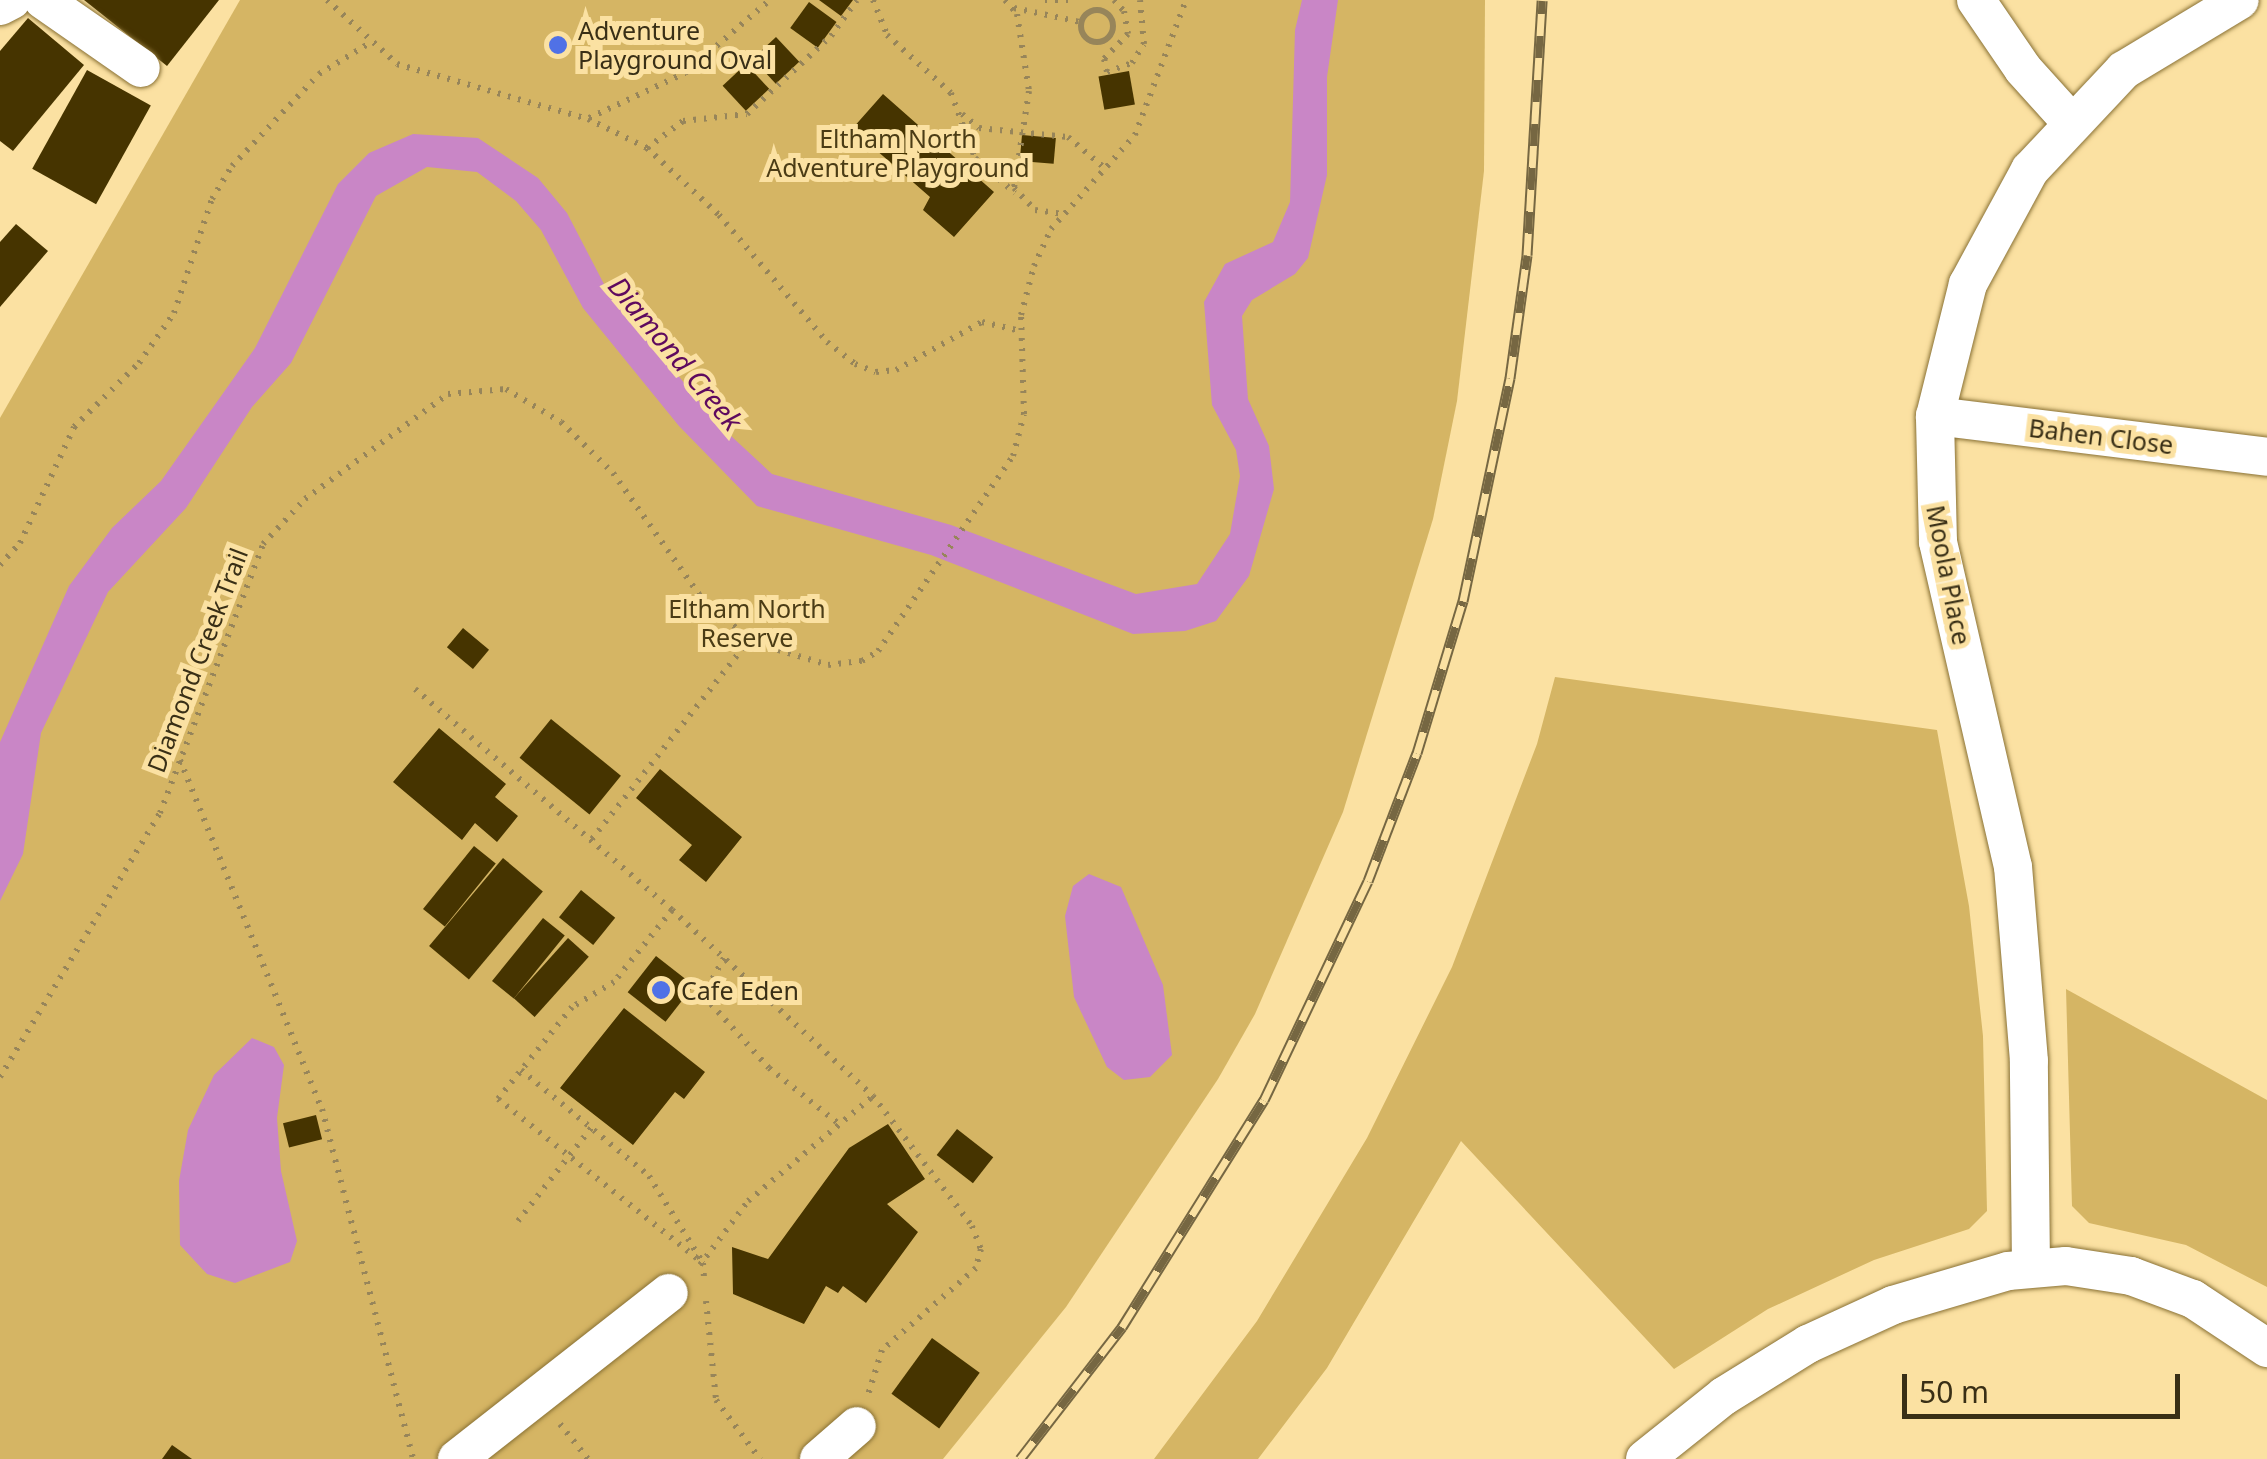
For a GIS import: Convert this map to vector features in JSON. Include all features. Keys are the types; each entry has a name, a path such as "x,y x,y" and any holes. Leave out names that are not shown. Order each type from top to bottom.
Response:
{"street":[{"path":"0,6 12,0"},
{"path":"43,0 141,68"},
{"path":"1976,0 2023,70 2070,121"},
{"name":"Moola Place","path":"2032,1268 2030,1060 2014,884 2002,802 1938,542 1935,416 1956,318 1980,256 2030,170 2070,121 2154,46 2240,0"},
{"name":"Bahen Close","path":"1935,416 2267,456"},
{"path":"1644,1459 1724,1396 1847,1324 1944,1286 2032,1268 2098,1269 2146,1281 2206,1307 2267,1348"},
{"path":"457,1459 541,1400 669,1292"},
{"path":"820,1459 857,1426"}],"path":[{"path":"327,0 368,44 396,64 462,88 588,118 648,148 708,203 827,342 856,364 876,372 896,370 982,322 1020,331"},
{"path":"588,118 685,72 770,0"},
{"path":"648,148 683,120 747,114 823,44 857,0"},
{"path":"874,0 881,28 945,86 960,112 970,151 1035,210 1064,214"},
{"path":"1006,0 1013,7 1080,22"},
{"path":"1047,0 1074,0"},
{"path":"1092,0 1094,11"},
{"path":"1126,38 1104,58 1106,72 1132,63 1144,44 1140,0"},
{"name":"Diamond Creek Trail","path":"0,1077 160,813 263,544 305,500 437,400 465,388 518,394 589,446 690,587 750,639 815,664 851,664 878,650 1014,456 1024,414 1020,331 1034,266 1064,214 1107,170 1140,127 1186,0"},
{"path":"1120,2 1126,38"},
{"path":"1013,7 1029,92 1018,131 1016,193"},
{"path":"1080,22 1088,40 1107,38 1111,19 1094,11"},
{"path":"1080,22 1094,11"},
{"path":"1126,38 1144,44"},
{"path":"0,565 20,543 74,426 139,364 174,313 212,198 232,166 319,74 368,44"},
{"path":"960,112 979,128 1068,137 1107,170"},
{"path":"592,840 750,639"},
{"path":"416,688 672,910 873,1096 972,1226 981,1256 976,1268 882,1350 857,1426"},
{"path":"180,760 322,1109 413,1459"},
{"path":"672,910 614,982 572,1007 498,1099 703,1263"},
{"path":"724,958 707,989 710,1004 769,1068 840,1124"},
{"path":"521,1070 649,1176 703,1263 716,1400 760,1459"},
{"path":"703,1263 748,1200 873,1096"},
{"path":"518,1221 592,1127"},
{"path":"541,1400 588,1459"}],"green space":[{"name":"Eltham North Reserve","path":"240,0 1485,0 1484,171 1457,401 1433,519 1343,812 1255,1014 1218,1079 1066,1307 943,1459 0,1459 0,418"},
{"path":"1555,677 1937,730 1969,906 1983,1036 1987,1211 1969,1229 1874,1260 1768,1309 1674,1369 1461,1141 1327,1368 1258,1459 1154,1459 1257,1321 1367,1138 1452,967 1537,744"},
{"path":"2066,989 2267,1100 2267,1287 2186,1245 2089,1223 2072,1206"}],"shaded area":[{"path":"1302,0 1338,0 1327,77 1327,175 1308,258 1295,274 1252,300 1242,316 1248,399 1269,446 1274,489 1249,576 1216,621 1185,631 1133,634 931,555 757,506 679,426 583,308 541,230 516,201 477,172 427,167 376,196 291,363 252,407 186,508 108,592 41,733 23,854 0,901 0,742 69,586 112,528 161,481 255,348 338,184 369,153 413,134 478,138 538,178 567,213 605,286 716,422 772,474 951,525 1136,594 1197,584 1230,534 1240,476 1236,450 1212,405 1204,302 1225,264 1273,242 1290,202 1295,30"},
{"path":"1089,874 1121,887 1163,985 1172,1055 1150,1077 1124,1080 1107,1067 1074,997 1065,916 1073,886"},
{"path":"252,1038 274,1047 284,1065 277,1118 281,1171 297,1241 290,1262 235,1283 207,1274 180,1245 179,1181 188,1130 214,1075"}],"building":[{"path":"84,0 219,0 167,66"},
{"path":"819,0 853,0 841,16"},
{"path":"809,2 837,22 818,48 790,28"},
{"path":"28,18 84,65 13,151 0,141 0,51"},
{"path":"776,37 799,62 776,84 753,59"},
{"path":"746,64 769,89 746,111 723,86"},
{"path":"87,70 151,105 96,204 32,169"},
{"path":"1129,71 1135,104 1104,110 1098,76"},
{"path":"883,94 994,192 954,237 923,210 930,197 852,129"},
{"path":"1022,135 1056,138 1054,164 1020,161"},
{"path":"16,224 48,251 0,307 0,242"},
{"path":"463,628 489,650 473,669 447,647"},
{"path":"551,719 621,776 589,814 520,758"},
{"path":"439,728 506,784 495,797 518,816 497,842 475,823 462,840 393,782"},
{"path":"660,769 742,837 706,882 679,860 692,845 636,798"},
{"path":"474,846 496,864 445,927 423,909"},
{"path":"503,858 543,891 469,980 429,946"},
{"path":"581,890 615,918 593,945 559,917"},
{"path":"543,918 565,936 514,999 492,981"},
{"path":"568,938 589,957 535,1017 514,998"},
{"path":"656,956 694,986 666,1022 628,992"},
{"path":"624,1008 705,1072 684,1099 675,1092 633,1145 560,1088"},
{"path":"316,1115 322,1139 289,1147 283,1123"},
{"path":"888,1124 925,1179 887,1204 918,1232 866,1303 843,1286 838,1293 826,1286 804,1324 733,1294 732,1247 768,1259 849,1148"},
{"path":"957,1129 993,1157 973,1183 937,1155"},
{"path":"932,1338 980,1373 939,1429 891,1394"},
{"path":"172,1445 192,1459 162,1459"}],"railway":[{"path":"1020,1459 1122,1327 1264,1100 1368,881 1417,753 1463,601 1510,378 1527,255 1542,0"}],"place":[{"name":"Adventure Playground Oval","path":"558,45"},
{"name":"Cafe Eden","path":"661,990"}],"park label":[{"name":"Eltham North Adventure Playground","path":"898,154"}],"water label":[{"name":"Diamond Creek","path":"676,353"}]}
